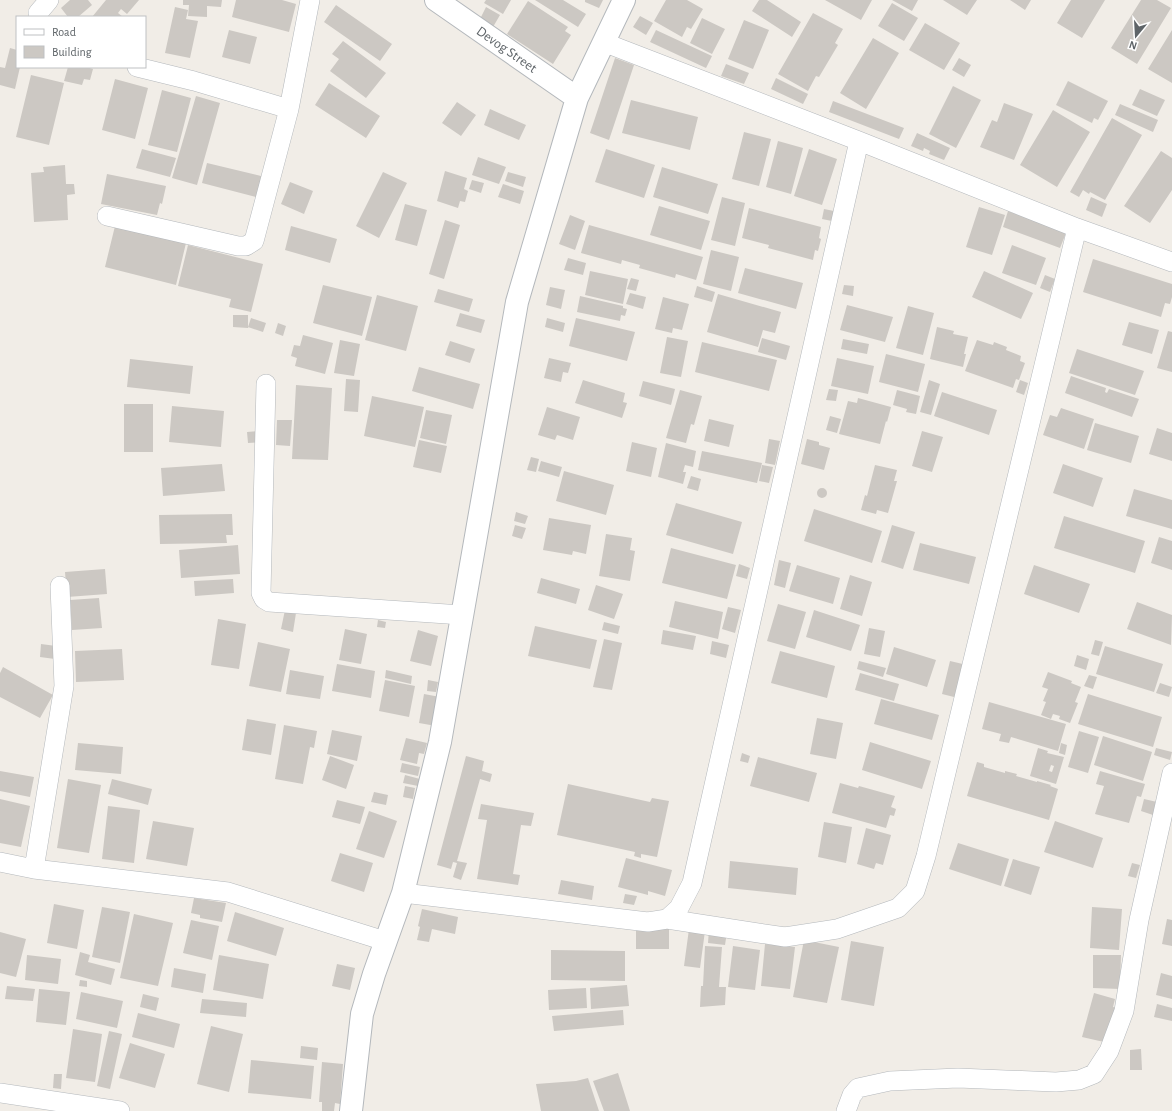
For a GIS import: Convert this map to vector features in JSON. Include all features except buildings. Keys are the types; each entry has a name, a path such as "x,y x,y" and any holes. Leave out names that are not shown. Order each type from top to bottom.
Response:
{"street":[{"path":"107,216 238,246 246,246 254,241 289,109 310,0"},
{"name":"Devog Street","path":"436,0 578,98"},
{"path":"351,1111 362,1014 385,941 403,893 440,742 516,302 578,98 624,0"},
{"path":"604,42 1077,228 1172,262"},
{"path":"140,68 194,81 289,109"},
{"path":"667,919 679,908 692,883 859,141"},
{"path":"403,893 648,922 667,919 785,937 837,929 898,908 915,891 929,840 1077,228"},
{"path":"266,384 261,593 264,599 269,602 462,615"},
{"path":"34,869 64,686 60,586"},
{"path":"846,1111 852,1095 858,1088 890,1081 958,1078 1056,1082 1079,1080 1094,1074 1109,1051 1124,1011 1139,920 1171,781"},
{"path":"0,862 34,869 228,892 385,941"},
{"path":"0,1093 120,1111"}]}
